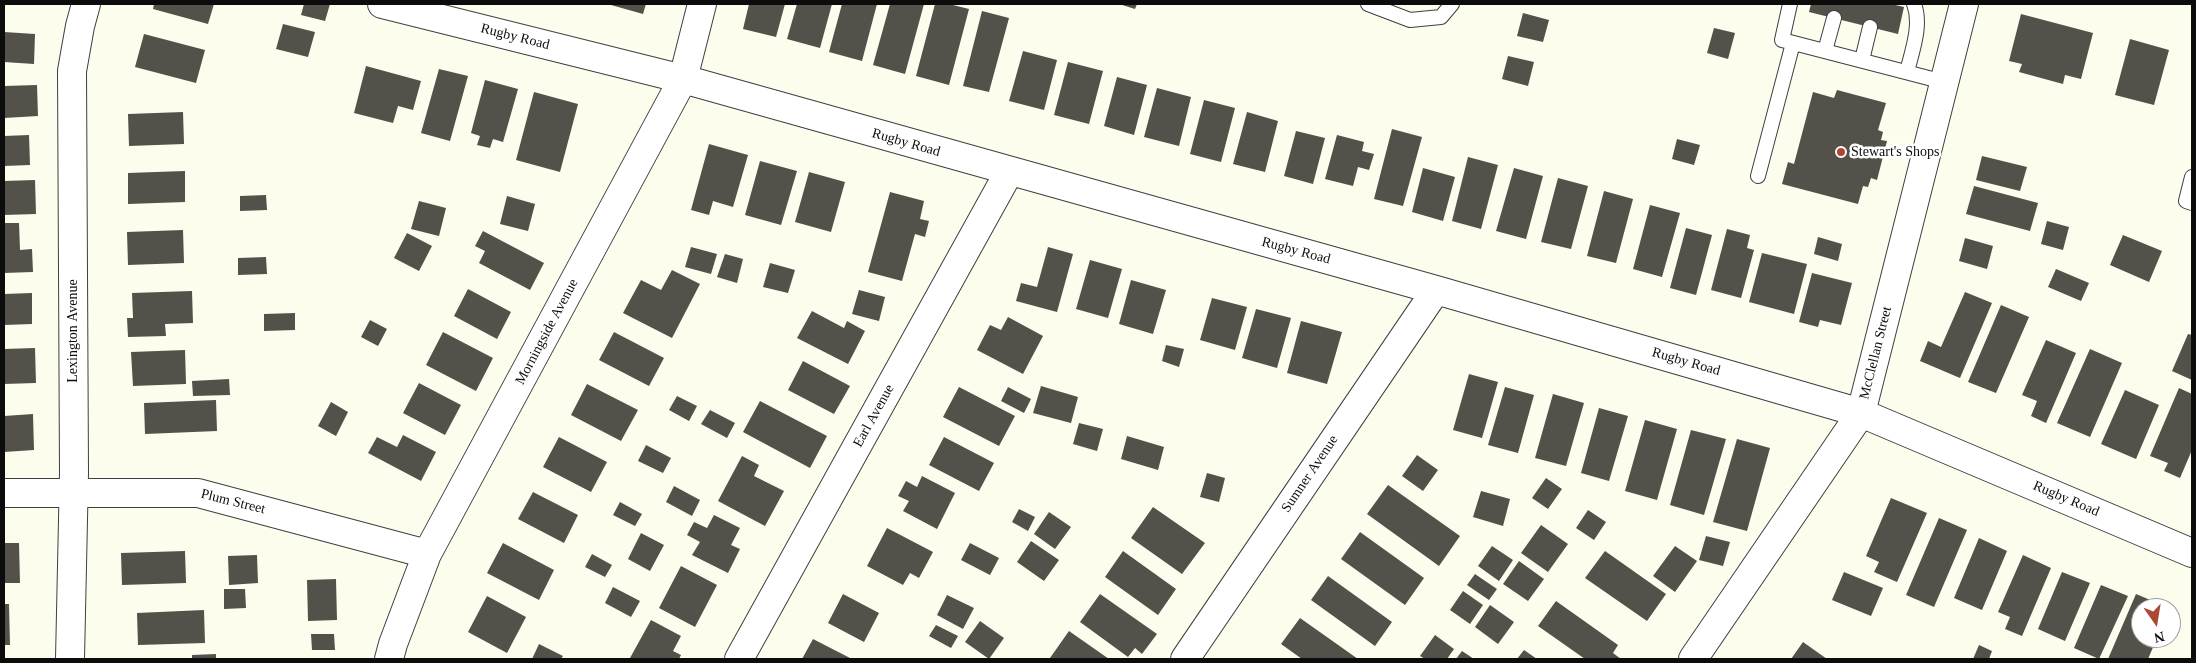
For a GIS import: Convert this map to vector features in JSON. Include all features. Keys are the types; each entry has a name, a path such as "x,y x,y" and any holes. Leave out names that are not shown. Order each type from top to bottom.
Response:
{"street":[{"name":"Lexington Avenue","path":"70,659 74,493 72,71 86,4"},
{"name":"Rugby Road","path":"382,4 682,79 1436,290 1861,413 2192,553"},
{"name":"Morningside Avenue","path":"389,659 427,554 682,79 702,4"},
{"name":"McClellan Street","path":"1693,659 1861,413 1964,4"},
{"name":"Earl Avenue","path":"739,659 1009,172"},
{"name":"Sumner Avenue","path":"1185,659 1436,290"},
{"name":"Plum Street","path":"4,493 198,492 427,554"}],"lane":[{"path":"1368,4 1410,20 1441,17 1452,4"},
{"path":"1790,4 1782,40 1944,82"},
{"path":"1907,72 1916,30 1917,15 1914,4"},
{"path":"1825,51 1834,18"},
{"path":"1862,60 1870,27"},
{"path":"1758,176 1793,43"},
{"path":"2192,177 2186,201 2192,203"}],"building":[{"path":"154,4 214,4 208,24 153,9"},
{"path":"304,4 330,4 325,21 301,15"},
{"path":"612,4 646,4 643,14"},
{"path":"749,4 785,4 776,37 743,29"},
{"path":"797,4 832,4 820,48 787,39"},
{"path":"842,4 877,4 862,61 829,52"},
{"path":"890,4 924,4 905,74 873,65"},
{"path":"935,4 949,4 969,9 949,85 916,76"},
{"path":"1119,4 1137,4 1135,9"},
{"path":"1811,4 1891,4 1904,7 1898,34 1809,12"},
{"path":"982,11 1009,18 989,92 963,86"},
{"path":"1523,13 1549,20 1543,42 1517,36"},
{"path":"2021,14 2093,33 2081,79 2065,75 2063,84 2019,72 2022,64 2009,61"},
{"path":"283,24 315,32 308,57 276,49"},
{"path":"1714,28 1735,33 1728,59 1707,53"},
{"path":"4,32 35,34 34,64 4,62"},
{"path":"144,34 205,50 196,83 135,67"},
{"path":"2130,39 2169,50 2154,105 2115,95"},
{"path":"1023,51 1057,60 1044,110 1009,101"},
{"path":"1508,56 1534,62 1528,86 1502,79"},
{"path":"1068,62 1103,71 1089,124 1054,115"},
{"path":"366,66 421,81 413,110 398,106 393,123 354,113"},
{"path":"439,69 468,76 450,141 421,133"},
{"path":"1117,77 1147,85 1134,135 1104,126"},
{"path":"485,80 518,89 503,142 493,139 490,148 477,145 480,136 471,133"},
{"path":"37,85 38,116 4,118 4,86"},
{"path":"1157,88 1191,97 1179,146 1144,137"},
{"name":"Stewart's Shops","path":"1837,90 1886,103 1878,130 1883,132 1881,140 1887,141 1877,180 1871,178 1868,187 1863,186 1858,204 1782,184 1788,162 1794,164 1813,92 1834,98"},
{"path":"534,92 578,104 560,172 516,160"},
{"path":"1204,100 1235,108 1221,162 1190,154"},
{"path":"183,112 184,144 129,146 128,114"},
{"path":"1247,112 1278,121 1265,172 1233,164"},
{"path":"1392,129 1422,137 1403,206 1374,199"},
{"path":"1296,131 1325,138 1313,184 1284,176"},
{"path":"29,135 30,165 4,166 4,136"},
{"path":"1337,135 1364,142 1362,151 1374,154 1369,170 1358,167 1353,186 1325,179"},
{"path":"1677,139 1700,145 1694,165 1672,159"},
{"path":"709,144 748,155 733,207 713,201 709,215 691,210"},
{"path":"1982,156 2027,167 2020,191 1976,180"},
{"path":"1468,157 1498,165 1481,229 1452,221"},
{"path":"760,161 797,171 781,225 745,215"},
{"path":"1423,168 1455,177 1443,221 1412,212"},
{"path":"1514,168 1543,176 1526,239 1496,231"},
{"path":"185,171 185,202 128,204 128,173"},
{"path":"809,172 845,182 831,232 795,222"},
{"path":"1558,178 1588,186 1571,249 1541,242"},
{"path":"35,180 36,214 4,215 4,181"},
{"path":"1974,186 2038,203 2030,231 1966,214"},
{"path":"1604,191 1633,199 1616,263 1587,256"},
{"path":"890,192 924,201 920,219 929,221 925,237 915,234 902,281 868,272"},
{"path":"266,195 267,210 240,211 240,196"},
{"path":"507,196 535,204 528,231 500,224"},
{"path":"419,201 446,208 439,236 411,229"},
{"path":"1650,205 1680,213 1662,277 1633,269"},
{"path":"2047,221 2069,227 2063,250 2041,244"},
{"path":"4,223 19,223 20,250 32,249 33,272 4,273"},
{"path":"1686,228 1712,235 1696,295 1670,288"},
{"path":"1727,229 1750,235 1747,248 1754,250 1741,298 1711,290"},
{"path":"183,230 184,263 128,265 127,232"},
{"path":"483,231 544,263 530,290 479,263 485,251 475,246"},
{"path":"407,233 432,246 419,271 394,258"},
{"path":"2123,235 2162,251 2149,282 2110,265"},
{"path":"1818,237 1842,244 1838,261 1814,254"},
{"path":"1965,238 1993,246 1987,269 1959,261"},
{"path":"691,247 717,254 711,274 685,267"},
{"path":"1048,247 1073,254 1057,312 1016,301 1021,283 1037,287"},
{"path":"1762,253 1807,264 1794,314 1749,302"},
{"path":"725,254 743,259 737,283 717,277"},
{"path":"266,257 267,274 238,275 238,258"},
{"path":"1090,260 1122,269 1108,318 1076,309"},
{"path":"770,263 795,270 788,293 763,287"},
{"path":"2056,269 2089,283 2081,301 2048,287"},
{"path":"672,270 700,284 672,338 623,313 641,280 661,290"},
{"path":"1812,273 1852,283 1841,325 1820,320 1818,327 1799,322"},
{"path":"1131,280 1166,290 1153,334 1119,324"},
{"path":"468,289 511,312 497,339 454,316"},
{"path":"859,290 885,297 879,321 852,314"},
{"path":"192,291 193,323 165,324 166,336 128,337 127,318 133,318 132,293"},
{"path":"1965,292 1992,303 1960,378 1920,361 1928,341 1941,347"},
{"path":"32,293 32,324 4,325 4,294"},
{"path":"1212,298 1247,307 1235,350 1200,340"},
{"path":"2001,305 2029,317 1996,393 1968,382"},
{"path":"1256,309 1291,318 1277,368 1242,358"},
{"path":"812,311 844,328 847,321 865,331 848,364 797,338"},
{"path":"295,313 295,330 264,331 264,314"},
{"path":"1008,317 1043,336 1023,374 977,350 990,325 1001,330"},
{"path":"370,320 387,329 378,346 361,337"},
{"path":"1301,321 1342,332 1327,384 1287,373"},
{"path":"443,332 493,358 476,391 426,365"},
{"path":"614,332 664,358 649,386 599,360"},
{"path":"2188,334 2192,335 2192,380 2172,371"},
{"path":"2046,340 2076,353 2046,423 2031,416 2037,401 2022,395"},
{"path":"1166,345 1184,349 1179,367 1162,361"},
{"path":"35,348 36,383 4,384 4,349"},
{"path":"2090,349 2122,363 2090,437 2057,423"},
{"path":"185,350 186,384 133,386 131,352"},
{"path":"803,361 850,386 834,414 788,390"},
{"path":"1469,374 1498,382 1482,438 1453,430"},
{"path":"229,379 230,395 193,396 192,381"},
{"path":"419,383 461,405 445,435 403,413"},
{"path":"587,384 638,410 621,441 571,415"},
{"path":"1041,386 1078,397 1071,423 1033,413"},
{"path":"959,387 1015,416 999,446 943,417"},
{"path":"1008,387 1031,399 1024,413 1001,401"},
{"path":"1505,387 1534,395 1518,453 1488,445"},
{"path":"2179,388 2192,394 2192,450 2180,478 2164,471 2168,463 2150,456"},
{"path":"2125,390 2159,405 2136,459 2101,444"},
{"path":"1553,394 1584,403 1566,466 1535,458"},
{"path":"677,396 697,406 689,421 669,410"},
{"path":"216,400 217,431 145,434 144,403"},
{"path":"760,401 827,436 810,468 743,432"},
{"path":"331,402 348,412 336,436 318,426"},
{"path":"1599,408 1628,416 1609,481 1581,473"},
{"path":"710,410 735,423 727,438 701,424"},
{"path":"33,414 34,450 4,452 4,416"},
{"path":"1645,420 1677,429 1657,500 1625,491"},
{"path":"1079,423 1103,429 1097,451 1073,444"},
{"path":"1691,430 1726,439 1704,515 1670,505"},
{"path":"403,435 436,452 421,481 368,453 377,437 397,447"},
{"path":"1127,436 1164,447 1158,470 1121,459"},
{"path":"559,437 607,462 591,492 543,467"},
{"path":"944,437 994,463 979,491 929,465"},
{"path":"1737,439 1770,448 1747,531 1713,522"},
{"path":"646,445 671,458 663,473 638,461"},
{"path":"1417,455 1438,470 1423,491 1402,476"},
{"path":"742,456 759,465 754,476 784,491 765,526 718,501"},
{"path":"1207,473 1225,478 1219,502 1200,497"},
{"path":"922,476 955,493 937,529 903,511 909,501 898,496 906,481 917,487"},
{"path":"1546,478 1562,489 1548,509 1532,498"},
{"path":"1388,485 1460,536 1439,566 1367,514"},
{"path":"674,486 700,500 692,516 666,502"},
{"path":"1481,491 1510,499 1503,526 1473,517"},
{"path":"533,492 578,515 564,543 518,519"},
{"path":"1891,498 1927,513 1897,582 1874,572 1879,562 1866,556"},
{"path":"620,502 642,514 635,526 613,515"},
{"path":"1153,507 1205,543 1182,574 1131,538"},
{"path":"1019,509 1035,517 1028,531 1012,522"},
{"path":"1588,510 1606,522 1594,540 1576,528"},
{"path":"1049,512 1071,527 1055,549 1034,534"},
{"path":"714,515 740,528 731,545 740,549 728,573 692,555 700,542 687,535 694,522 707,528"},
{"path":"1939,518 1967,530 1934,607 1906,595"},
{"path":"1541,525 1568,544 1548,572 1521,553"},
{"path":"887,528 933,552 919,578 910,573 903,585 867,566"},
{"path":"1360,532 1424,578 1405,605 1341,559"},
{"path":"641,533 664,545 650,571 628,559"},
{"path":"1706,536 1730,542 1723,566 1699,560"},
{"path":"1979,538 2007,551 1982,610 1954,598"},
{"path":"1031,541 1059,560 1044,581 1017,562"},
{"path":"4,543 19,543 20,583 4,583"},
{"path":"503,543 554,570 539,600 487,573"},
{"path":"970,543 999,558 990,575 961,560"},
{"path":"1492,546 1513,560 1499,581 1478,566"},
{"path":"1675,546 1697,561 1675,592 1653,576"},
{"path":"185,551 186,583 122,585 121,553"},
{"path":"1123,551 1176,589 1158,615 1105,577"},
{"path":"1605,551 1666,594 1647,621 1585,578"},
{"path":"592,554 612,565 605,577 585,567"},
{"path":"257,555 258,583 229,585 228,556"},
{"path":"2023,555 2051,568 2022,636 2005,629 2010,617 1998,612"},
{"path":"1519,561 1544,579 1528,601 1503,584"},
{"path":"681,566 717,585 695,627 659,608"},
{"path":"1844,572 1883,588 1871,616 1832,600"},
{"path":"2062,572 2090,583 2065,641 2038,629"},
{"path":"1475,574 1497,589 1489,600 1467,585"},
{"path":"1328,576 1392,622 1375,646 1311,600"},
{"path":"336,579 337,620 308,621 307,580"},
{"path":"2101,585 2128,596 2099,659 2074,648"},
{"path":"613,587 640,601 631,617 605,603"},
{"path":"224,589 245,589 246,608 224,609"},
{"path":"1463,591 1483,605 1470,624 1450,610"},
{"path":"843,594 879,613 864,642 828,623"},
{"path":"1100,594 1157,634 1142,654 1135,648 1128,657 1080,622"},
{"path":"2136,594 2146,598 2134,598"},
{"path":"947,595 974,608 963,629 937,615"},
{"path":"487,596 526,617 507,653 468,632"},
{"path":"1556,601 1618,645 1613,653 1621,659 1585,659 1538,626"},
{"path":"4,604 9,604 10,645 4,645"},
{"path":"1490,605 1514,622 1498,644 1475,627"},
{"path":"2131,606 2131,648 2153,648 2148,659 2108,659"},
{"path":"204,610 205,643 138,645 137,613"},
{"path":"1300,618 1358,659 1302,659 1281,644"},
{"path":"651,620 681,636 673,651 681,655 679,659 630,658"},
{"path":"980,621 1004,638 989,659 965,642"},
{"path":"936,625 958,636 951,648 929,636"},
{"path":"1069,631 1109,659 1051,659"},
{"path":"311,634 334,634 335,650 312,650"},
{"path":"1435,635 1454,649 1447,659 1425,659 1420,656"},
{"path":"813,639 852,659 802,659"},
{"path":"1803,642 1827,659 1791,659"},
{"path":"539,644 563,656 561,659 532,659"},
{"path":"1979,645 1992,651 1989,659 1973,659"},
{"path":"1524,650 1537,659 1517,659"},
{"path":"1462,651 1474,659 1456,659"},
{"path":"216,654 216,659 192,659 192,655"}],"place":[{"name":"Stewart's Shops","path":"1841,152"}]}
